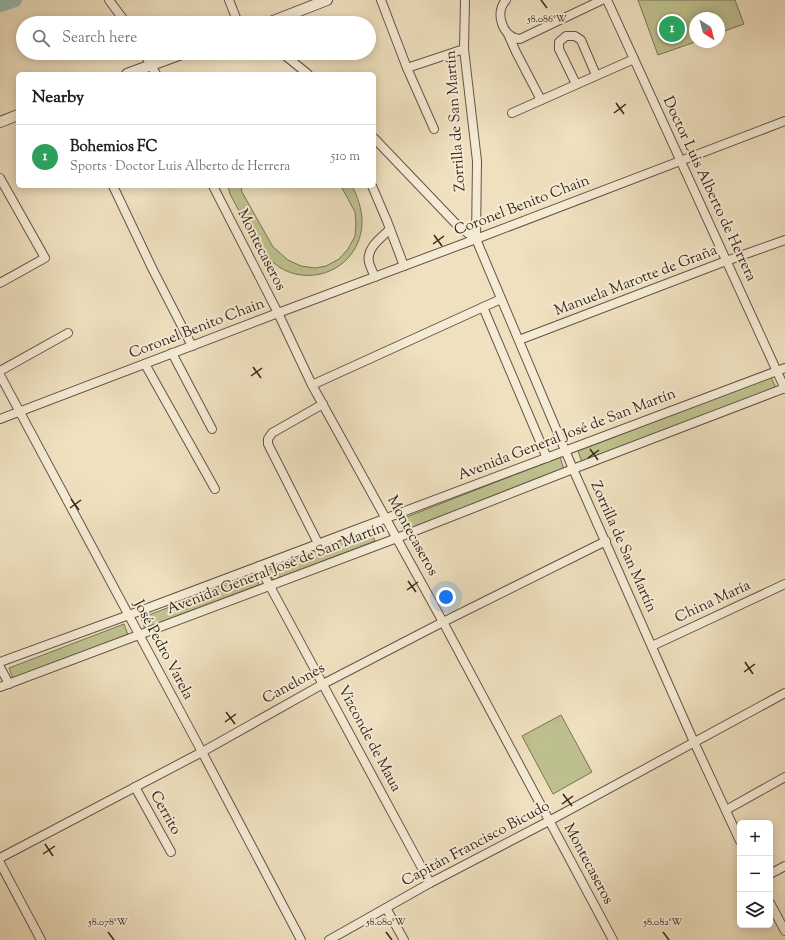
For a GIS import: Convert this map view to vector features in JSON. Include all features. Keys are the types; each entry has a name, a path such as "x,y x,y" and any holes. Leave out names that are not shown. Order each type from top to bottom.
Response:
{"street":[{"path":"109,0 121,16"},
{"path":"230,0 236,16"},
{"path":"286,16 327,0"},
{"path":"381,0 407,68 434,130"},
{"name":"Zorrilla de San Martín","path":"464,0 464,49 477,161 476,239 573,469 694,742 737,834"},
{"path":"506,0 502,4 500,15 503,25 541,100"},
{"path":"508,34 515,39 520,39 602,0"},
{"name":"Doctor Luis Alberto de Herrera","path":"606,0 726,261 781,369 785,388"},
{"path":"576,84 559,50 559,42 566,36 575,36 581,40 596,75"},
{"path":"407,68 464,49"},
{"path":"512,113 634,59"},
{"path":"148,60 154,70"},
{"path":"140,72 154,70 172,60"},
{"path":"291,60 306,72"},
{"path":"0,122 16,116"},
{"name":"Coronel Benito Chain","path":"0,419 785,121"},
{"name":"Zorrilla de San Martín","path":"376,140 459,227 476,239"},
{"path":"0,178 45,258 0,283"},
{"path":"114,188 153,270 192,346"},
{"name":"Montecaseros","path":"214,188 278,313 312,385 443,622 613,940"},
{"path":"373,188 404,266"},
{"path":"375,277 369,262 369,253 375,244 390,229"},
{"name":"Manuela Marotte de Graña","path":"519,340 785,240"},
{"path":"312,385 501,299"},
{"path":"483,307 547,458"},
{"path":"0,371 68,333"},
{"path":"172,353 212,429"},
{"path":"145,364 215,490"},
{"name":"Avenida General José de San Martín","path":"0,662 129,615 781,369"},
{"name":"José Pedro Varela","path":"0,374 301,940"},
{"name":"Avenida General José de San Martín","path":"0,687 397,538 785,388"},
{"path":"318,543 268,444 268,439 272,433 323,404"},
{"name":"Canelones","path":"0,858 202,752 323,684 443,622 606,541"},
{"name":"Vizconde de Maua","path":"259,566 430,883"},
{"name":"China María","path":"652,646 785,584"},
{"path":"0,667 9,684"},
{"name":"Capitán Francisco Bicudo","path":"329,940 430,883 785,694"},
{"path":"726,810 785,777"},
{"name":"Cerrito","path":"135,787 171,852"},
{"path":"0,863 41,940"},
{"path":"773,872 785,866"},
{"path":"386,908 404,940"},
{"path":"773,909 785,931"}],"green space":[{"path":"638,0 735,0 744,24 725,31 725,12 689,12 689,44 658,55"},
{"path":"228,188 241,188 242,192 273,247 288,260 301,266 315,268 326,266 339,259 348,249 355,236 355,212 342,188 353,188 360,206 362,220 362,228 358,242 345,262 324,273 301,275 290,272 279,267 263,253 230,194"},
{"path":"771,377 776,388 582,462 578,451"},
{"path":"560,457 564,469 403,531 399,520"},
{"path":"370,529 375,541 273,581 268,570"},
{"path":"255,574 259,585 145,629 141,618"},
{"path":"124,624 128,635 13,679 9,668"},
{"path":"561,715 592,772 553,794 522,736"}],"waterway":[{"path":"0,5 15,0"}],"place":[{"name":"Bohemios FC","path":"672,29"}]}
